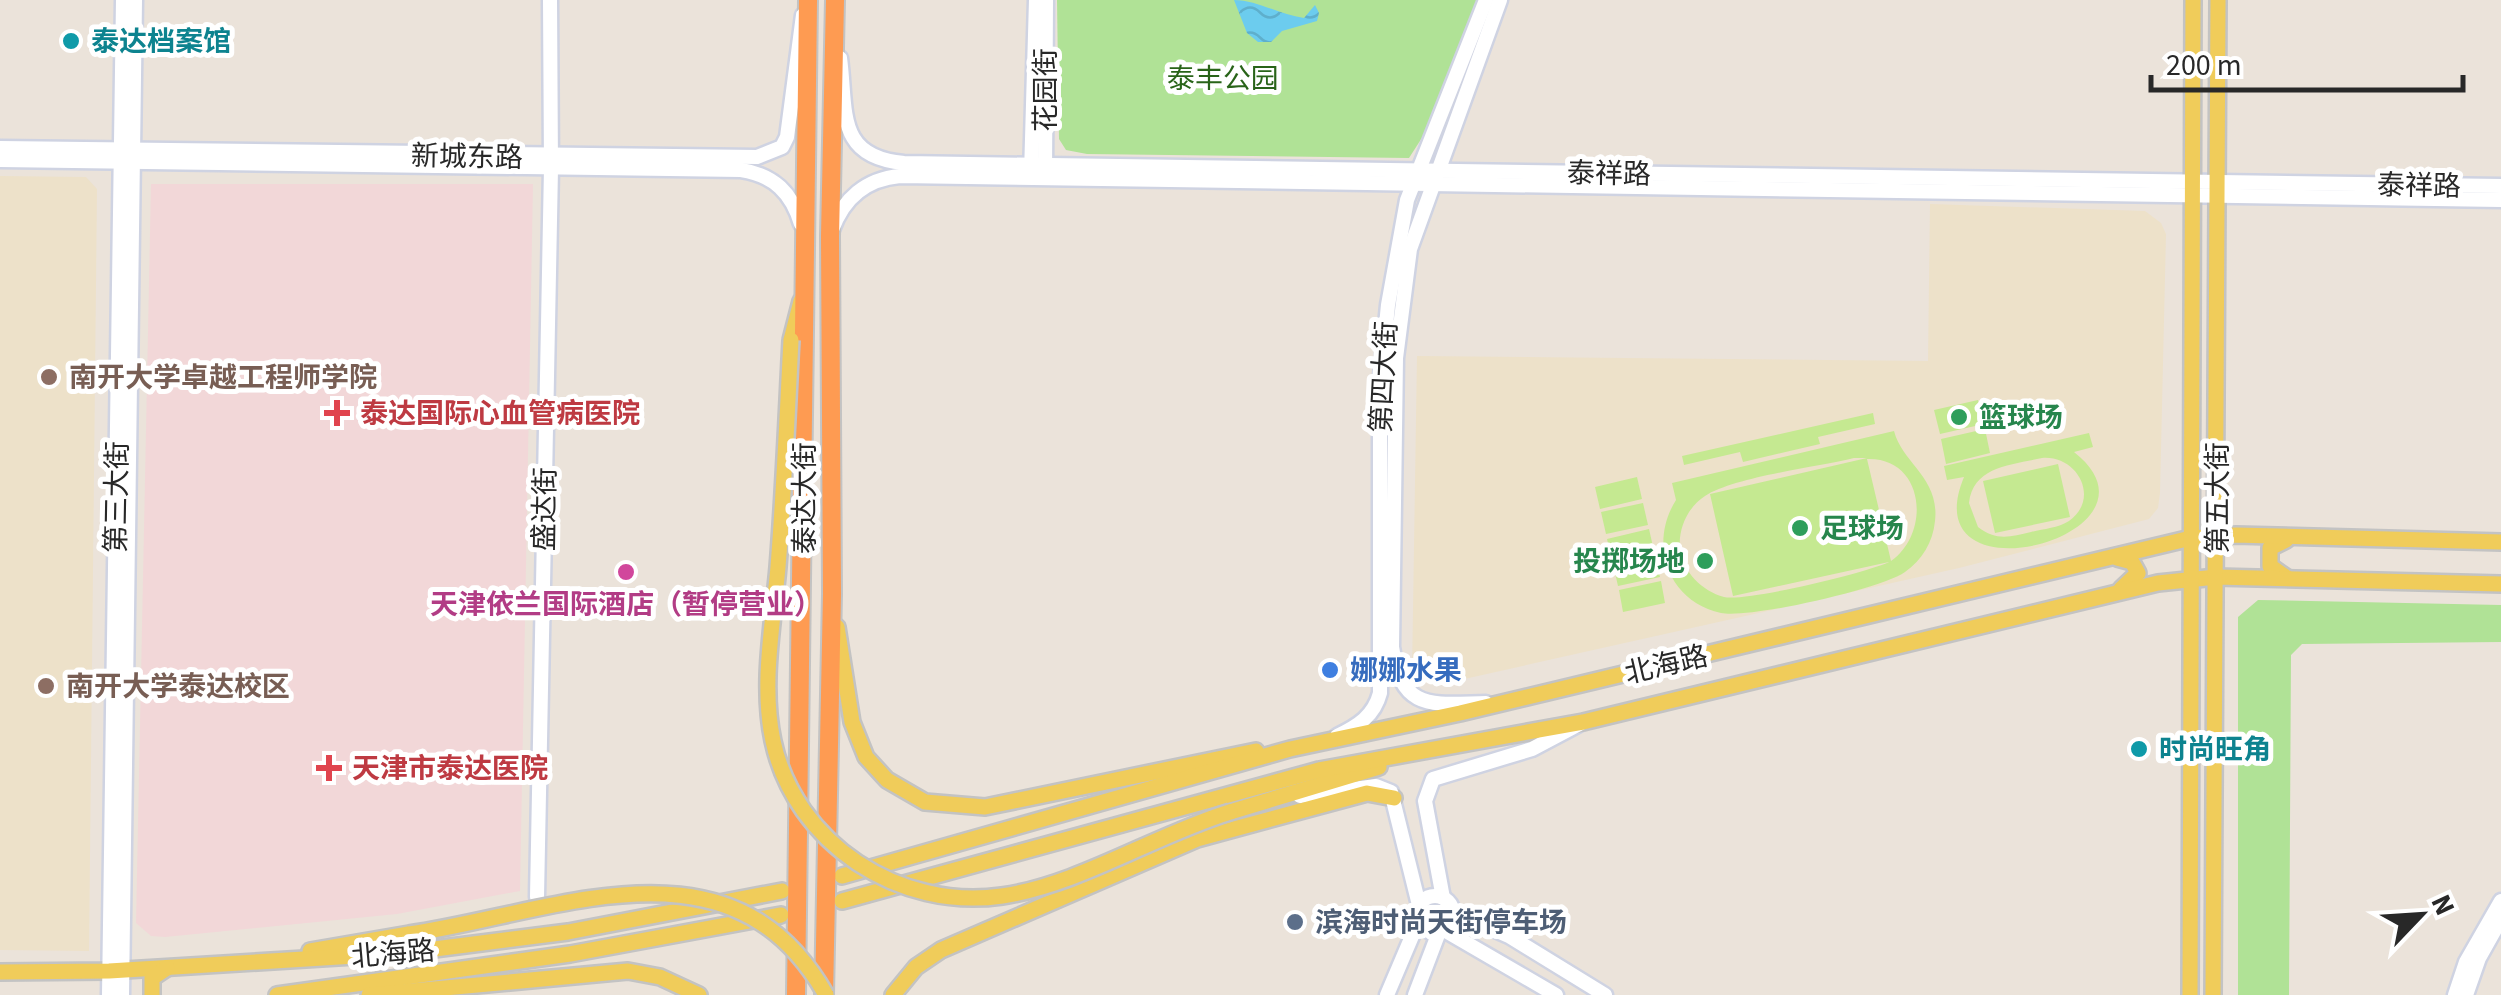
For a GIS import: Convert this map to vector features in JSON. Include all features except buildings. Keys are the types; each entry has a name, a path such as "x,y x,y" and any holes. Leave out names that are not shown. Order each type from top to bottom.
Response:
{"highway":[{"name":"泰达大街","path":"796,995 807,0"},
{"name":"泰达大街","path":"825,995 835,7"}],"main road":[{"name":"第五大街","path":"2193,0 2192,496 2202,555"},
{"name":"第五大街","path":"2190,995 2191,621 2217,496 2218,0"},
{"path":"803,292 790,340 769,707 780,765 816,827 848,857 886,880 925,893 969,899 1030,890 1230,812 1413,756"},
{"path":"2152,548 2183,524 2192,496"},
{"path":"2217,496 2227,524 2259,536"},
{"name":"北海路","path":"842,901 1300,775 1583,722 2158,583 2202,555 2259,536 2501,542"},
{"path":"2293,581 2270,566 2268,556 2278,543 2294,538"},
{"name":"北海路","path":"842,876 1290,749 2152,548 2202,555"},
{"path":"2202,555 2260,579 2501,584"},
{"path":"2202,555 2216,620 2213,995"},
{"path":"2106,559 2126,560 2136,567 2136,578 2114,593"},
{"path":"2158,583 2180,590 2191,621"},
{"path":"832,594 858,739 866,757 887,780 925,802 985,807 1176,764 1290,749"},
{"path":"893,995 916,967 940,950 1197,839 1367,793 1394,798"},
{"path":"272,958 606,896 662,890 722,904 765,927 792,950 825,995"},
{"name":"北海路","path":"0,972 115,971 272,958 341,958 462,946 584,929 782,891"},
{"name":"北海路","path":"277,995 570,954 781,915"},
{"path":"152,995 152,978 171,967"},
{"path":"369,995 603,970 644,973 699,995"},
{"path":"294,994 334,995"}],"street":[{"name":"第三大街","path":"109,995 115,971 126,156 123,0"},
{"name":"第三大街","path":"126,156 134,0"},
{"name":"盛达街","path":"537,897 551,163 550,0"},
{"name":"新城东路","path":"551,163 757,158 782,147 790,125 796,47 807,0"},
{"name":"花园街","path":"1036,0 1038,172"},
{"name":"花园街","path":"1038,172 1046,0"},
{"name":"第四大街","path":"1324,742 1363,722 1376,706 1380,692 1380,386 1388,305 1415,177 1486,0"},
{"path":"1500,0 1410,250 1396,358 1392,647 1400,683 1421,701 1500,703"},
{"name":"泰祥路","path":"835,7 846,128 872,156 904,163 1038,172"},
{"name":"新城东路","path":"0,148 126,156 551,163 754,172 786,191 804,235"},
{"name":"新城东路","path":"0,160 126,156"},
{"name":"泰祥路","path":"830,236 849,200 887,177 1038,172 2192,189 2501,200"},
{"name":"泰祥路","path":"2219,190 2501,186"},
{"path":"1415,995 1442,931 1448,904 1425,801 1433,779 1532,749 1583,722"},
{"path":"1279,799 1376,786 1386,788 1394,798 1418,906 1418,922 1387,995"},
{"path":"1418,906 1426,898 1448,904 1605,995"},
{"path":"2455,995 2466,962 2501,901"},
{"path":"2466,995 2479,958 2501,919"},
{"path":"1418,922 1426,930 1442,931 1556,995"},
{"name":"第三大街","path":"115,971 122,995"}],"shaded area":[{"name":"南开大学泰达校区","path":"0,176 86,177 97,189 89,951 0,950"},
{"name":"泰达国际心血管病医院","path":"151,184 533,184 520,891 397,914 165,937 151,936 136,923"},
{"path":"1930,204 2145,211 2161,223 2166,234 2160,493 2158,508 2149,519 1959,568 1442,684 1420,682 1412,673 1417,356 1928,361"}],"green space":[{"name":"泰丰公园","path":"1057,0 1477,0 1427,130 1409,158 1087,154 1066,150 1059,139"},
{"name":"篮球场","path":"1978,400 1984,424 1940,434 1934,410"},
{"path":"1873,413 1875,424 1818,437 1820,444 1743,462 1740,452 1684,465 1682,456"},
{"name":"篮球场","path":"1985,429 1990,453 1946,464 1941,439"},
{"path":"1894,431 1932,493 1934,529 1917,562 1891,579 1785,607 1721,613 1688,597 1668,569 1664,535 1676,500 1672,483","holes":["1867,458 1710,494 1733,596 1889,562 1806,586 1736,597 1708,590 1689,573 1680,549 1681,533 1689,512 1705,496 1718,489 1755,478","1867,459 1901,470 1916,498 1913,533 1891,561"]},
{"path":"2089,433 2093,447 2074,452 2097,482 2094,509 2072,531 2039,544 2003,548 1973,540 1958,517 1964,477 1947,480 1944,466","holes":["2042,458 2055,459 2074,471 2084,490 2078,512 2069,521 2010,536 1997,536 1978,527 1969,503 1978,481 1996,469"]},
{"path":"2058,464 2070,517 1995,533 1983,481"},
{"path":"1637,477 1642,499 1600,509 1595,487"},
{"path":"1643,503 1648,525 1606,534 1601,512"},
{"path":"1649,529 1654,551 1612,561 1607,539"},
{"path":"1655,555 1660,577 1618,586 1613,564"},
{"path":"1661,581 1665,603 1623,612 1619,590"},
{"path":"2258,600 2501,605 2501,642 2302,644 2291,655 2289,995 2238,995 2238,617"}],"water":[{"path":"1234,0 1304,18 1315,5 1319,13 1317,21 1282,31 1271,42 1258,42 1247,33"}],"place":[{"name":"泰达档案馆","path":"71,41"},
{"name":"南开大学卓越工程师学院","path":"49,377"},
{"name":"泰达国际心血管病医院","path":"337,413"},
{"name":"篮球场","path":"1959,417"},
{"name":"足球场","path":"1800,528"},
{"name":"投掷场地","path":"1705,561"},
{"name":"天津依兰国际酒店（暂停营业）","path":"626,572"},
{"name":"娜娜水果","path":"1330,670"},
{"name":"南开大学泰达校区","path":"46,686"},
{"name":"时尚旺角","path":"2139,749"},
{"name":"天津市泰达医院","path":"329,768"},
{"name":"滨海时尚天街停车场","path":"1295,922"}]}
